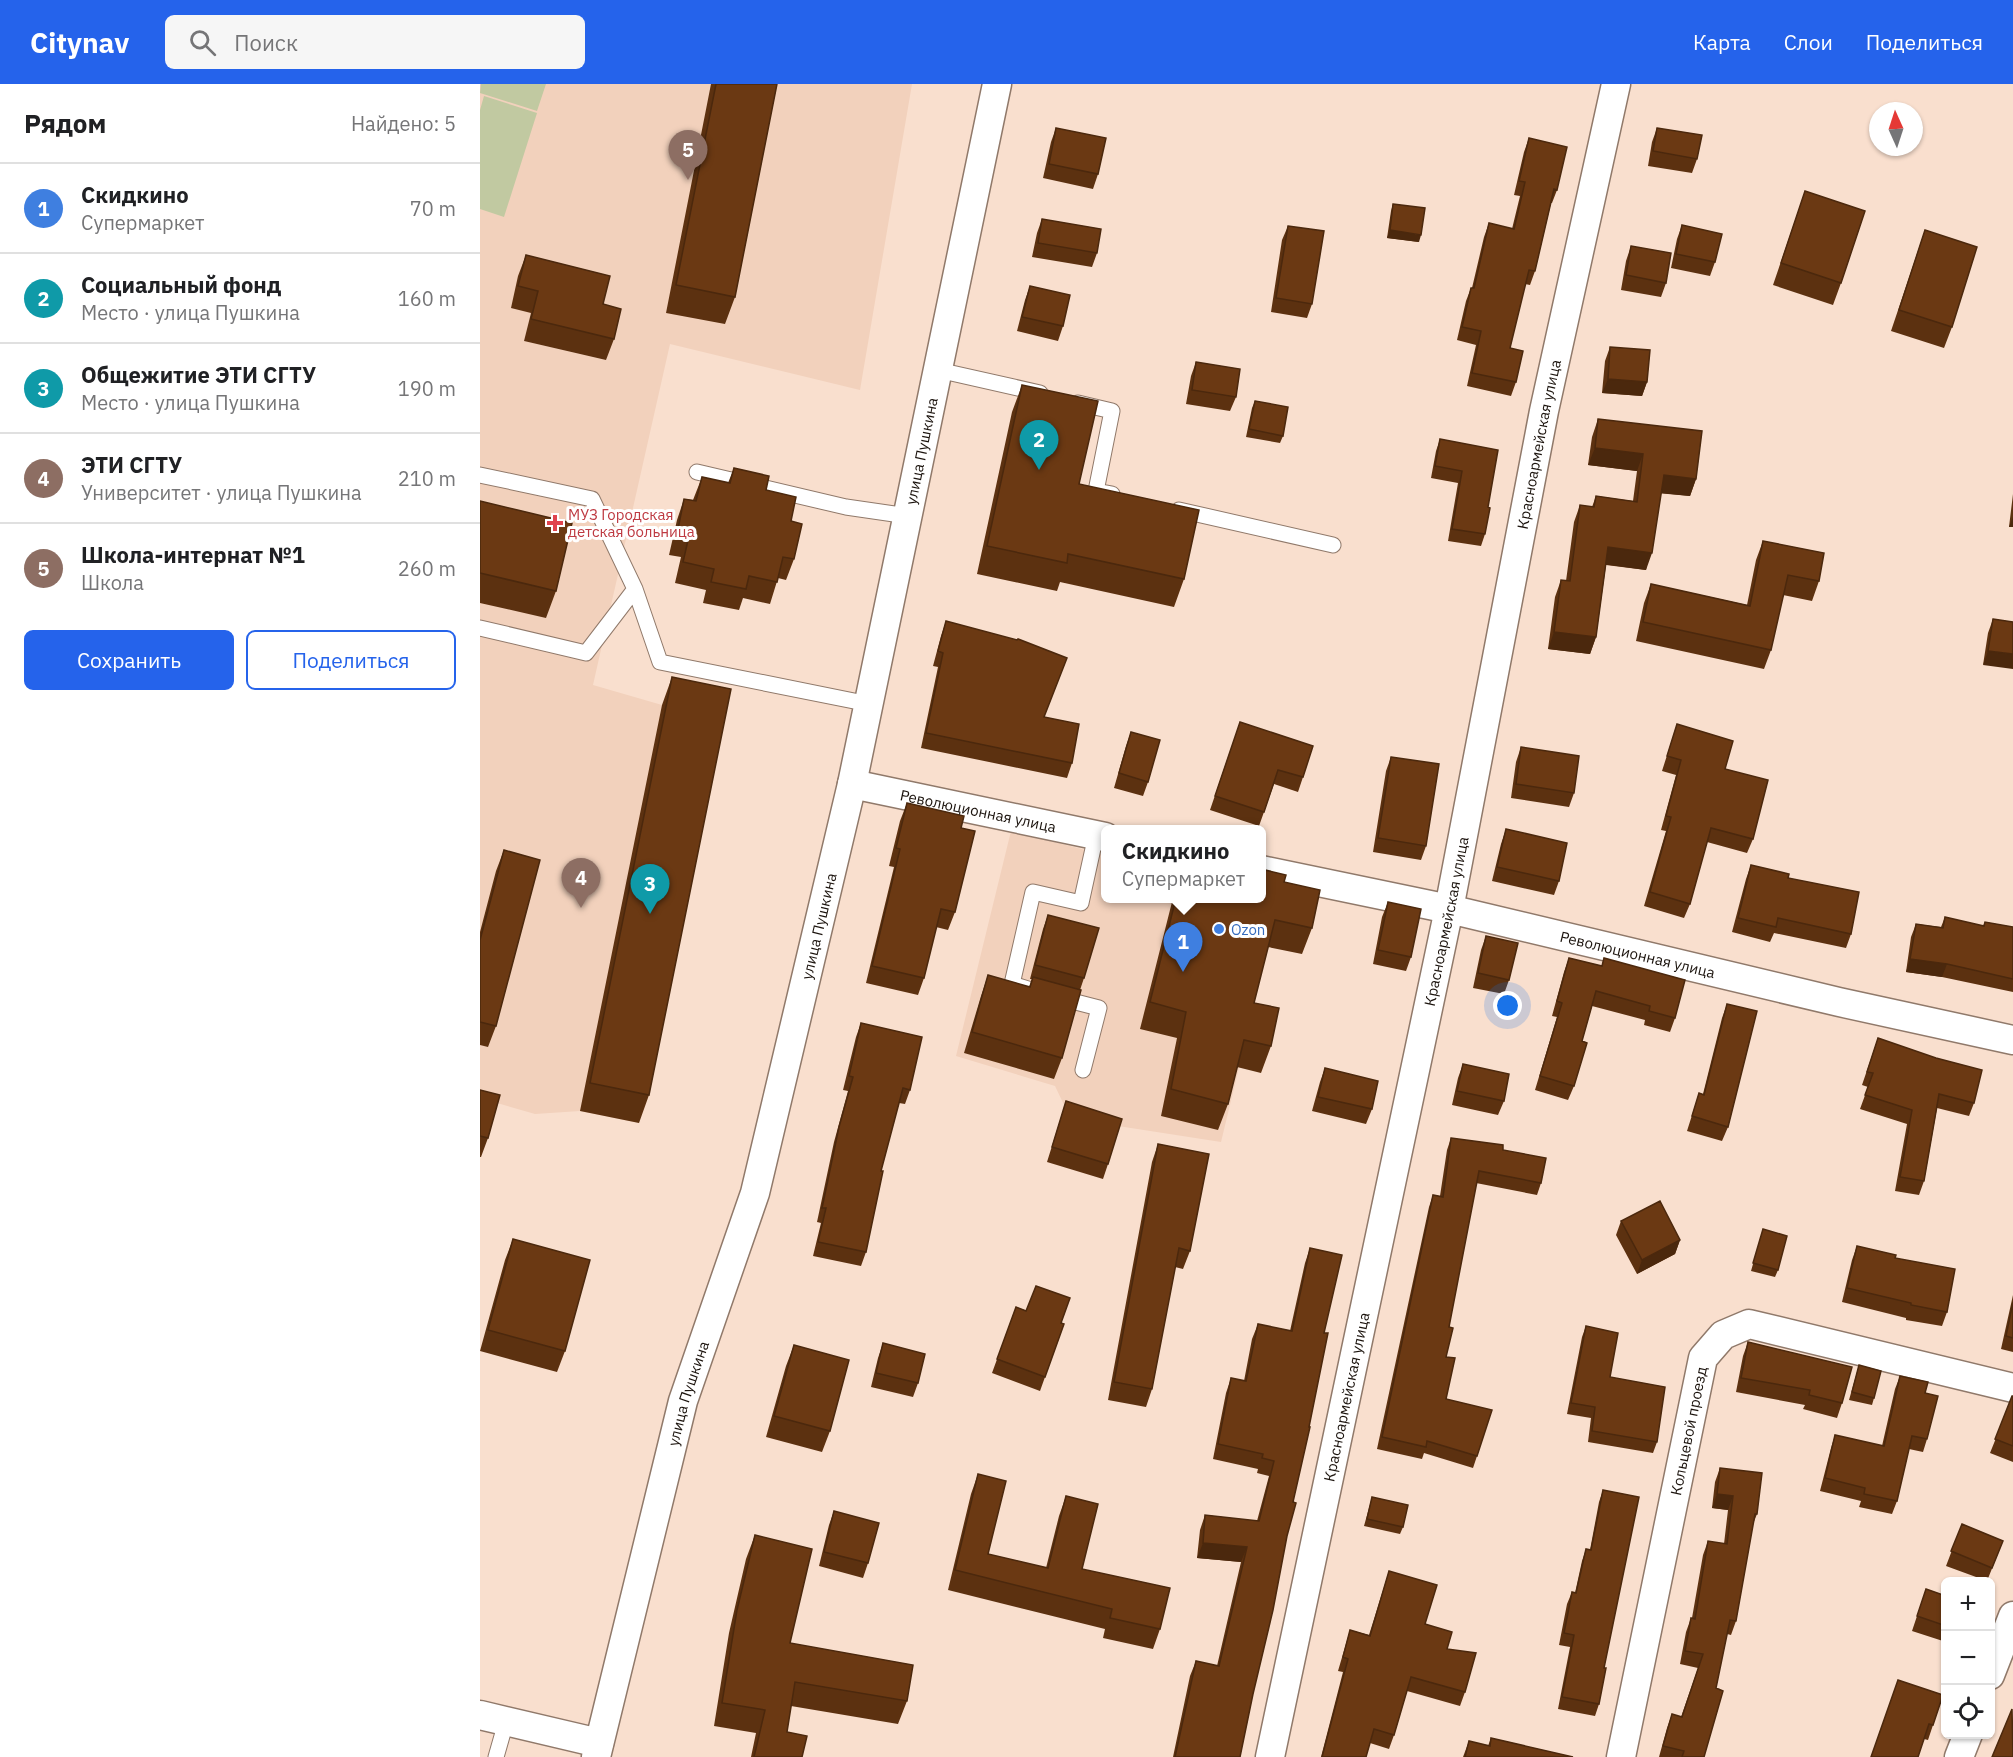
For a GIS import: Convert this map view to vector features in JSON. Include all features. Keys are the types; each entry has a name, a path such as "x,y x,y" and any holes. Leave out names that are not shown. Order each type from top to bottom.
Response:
{"street":[{"name":"улица Пушкина","path":"598,1750 683,1401 755,1193 852,784 997,84"},
{"name":"Красноармейская улица","path":"1270,1757 1449,909 1544,411 1616,84"},
{"name":"Революционная улица","path":"852,784 1101,836"},
{"name":"Революционная улица","path":"1266,871 1449,909 1839,1002 2013,1040"},
{"name":"Кольцевой проезд","path":"1621,1757 1703,1359 1722,1335 1749,1324 2013,1388"},
{"path":"1995,1662 2013,1616"},
{"path":"493,1719 554,1731 598,1750"},
{"path":"1959,1757 1966,1739"}],"lane":[{"path":"938,370 1112,411 1096,491 1130,498"},
{"path":"697,472 846,507 908,516"},
{"path":"480,475 592,499 635,589 660,662 869,704"},
{"path":"1164,506 1333,546"},
{"path":"480,628 586,653 635,589"},
{"path":"1083,1070 1099,1008 1012,984 1034,892 1081,903 1101,836"},
{"path":"493,1719 496,1757"}],"shaded area":[{"path":"480,84 912,84 860,390 670,344 593,685 662,705 720,717 639,1123 580,1111 535,1114 480,1098","holes":["531,313 613,330 606,360 524,341"]},
{"path":"1011,831 1101,854 1101,903 1266,903 1266,899 1280,899 1221,1142 1118,1126 1066,1109 1055,1086 956,1056"}],"green space":[{"path":"481,84 546,84 537,111 480,93"},
{"path":"484,96 537,113 504,217 480,209 480,110"}],"building":[{"path":"716,84 777,84 735,297 676,285"},
{"path":"1056,128 1106,138 1098,174 1049,164"},
{"path":"1657,128 1702,135 1697,159 1653,151"},
{"path":"1529,138 1567,147 1557,190 1554,189 1535,271 1529,270 1510,348 1523,351 1516,382 1472,373 1481,331 1462,327 1471,288 1474,288 1489,223 1514,229 1525,182 1519,181"},
{"path":"1805,191 1865,211 1841,283 1781,263"},
{"path":"1393,204 1425,208 1421,235 1390,230"},
{"path":"1042,219 1101,229 1097,253 1038,243"},
{"path":"1682,225 1722,234 1715,262 1676,254"},
{"path":"1288,226 1324,231 1312,304 1276,298"},
{"path":"1925,230 1977,247 1952,327 1899,310"},
{"path":"1631,246 1671,253 1666,283 1626,275"},
{"path":"526,255 610,276 603,304 621,309 614,339 531,319 538,291 518,286"},
{"path":"1030,286 1070,295 1063,326 1022,317"},
{"path":"1610,347 1650,350 1647,382 1608,379"},
{"path":"1196,362 1240,369 1236,397 1192,390"},
{"path":"1022,385 1098,401 1079,484 1199,510 1184,579 1068,554 1067,563 987,546"},
{"path":"1255,401 1288,407 1283,436 1249,429"},
{"path":"1598,419 1702,431 1696,479 1664,475 1652,553 1608,547 1596,637 1554,632 1561,580 1570,581 1580,505 1594,507 1596,496 1637,502 1643,454 1595,448"},
{"path":"1440,439 1498,450 1485,534 1452,529 1462,471 1435,466"},
{"path":"734,468 769,476 766,490 796,497 791,521 802,524 794,559 783,557 777,582 749,576 746,589 711,582 714,569 683,562 689,536 677,534 684,499 696,501 702,477 730,483"},
{"path":"480,501 572,523 556,591 480,573"},
{"path":"1763,541 1824,553 1819,581 1788,575 1771,650 1643,622 1651,584 1750,606"},
{"path":"1993,619 2013,622 2013,654 1988,651"},
{"path":"946,621 1018,639 1067,658 1044,717 1079,724 1072,763 926,733 943,653 938,651"},
{"path":"672,677 731,689 649,1095 590,1083"},
{"path":"1240,722 1313,746 1303,777 1278,770 1264,812 1215,796"},
{"path":"1677,724 1733,741 1725,769 1768,780 1753,839 1711,828 1690,904 1650,892 1671,817 1666,816 1681,760 1667,756"},
{"path":"1131,732 1160,740 1148,782 1119,773"},
{"path":"1521,747 1579,756 1574,793 1516,784"},
{"path":"1391,757 1439,764 1426,846 1378,838"},
{"path":"907,803 964,816 961,828 975,831 955,912 941,909 924,978 872,966 900,849 896,848"},
{"path":"1506,829 1567,843 1559,881 1497,867"},
{"path":"504,850 540,860 496,1026 480,1022 480,940"},
{"path":"1751,865 1789,874 1788,878 1859,892 1851,934 1778,918 1776,927 1738,918"},
{"path":"1266,870 1286,875 1284,882 1320,890 1312,928 1275,920 1254,1003 1279,1008 1271,1046 1244,1040 1228,1104 1171,1089 1186,1012 1150,1002 1175,903 1266,903"},
{"path":"1388,902 1421,909 1411,957 1378,950"},
{"path":"1048,915 1099,928 1084,978 1035,965"},
{"path":"1945,917 1984,926 1985,922 2013,927 2013,979 1947,964 1910,959 1916,924 1943,928"},
{"path":"1486,936 1518,943 1509,980 1478,973"},
{"path":"1569,958 1602,966 1604,958 1685,980 1675,1018 1649,1011 1650,1006 1596,991 1582,1041 1587,1043 1574,1086 1540,1076 1562,1003 1557,1001"},
{"path":"988,975 1030,987 1033,977 1081,990 1062,1058 972,1032"},
{"path":"1727,1004 1757,1011 1728,1127 1692,1116 1699,1093 1704,1095"},
{"path":"861,1023 922,1037 910,1090 903,1088 881,1171 883,1171 866,1252 818,1242 826,1208 822,1208 839,1127 853,1077 849,1076"},
{"path":"1878,1038 1936,1058 1982,1070 1974,1103 1939,1094 1924,1181 1900,1177 1912,1110 1865,1095 1873,1073 1867,1072"},
{"path":"1463,1064 1509,1074 1504,1101 1457,1091"},
{"path":"1325,1068 1378,1081 1372,1109 1318,1097"},
{"path":"480,1090 500,1095 488,1138 480,1136"},
{"path":"1066,1101 1122,1119 1108,1164 1052,1147"},
{"path":"1451,1138 1503,1145 1503,1150 1546,1158 1541,1183 1479,1171 1449,1327 1453,1328 1446,1357 1455,1358 1446,1399 1492,1410 1477,1456 1427,1441 1426,1447 1382,1437 1433,1195 1443,1197"},
{"path":"1158,1144 1209,1154 1190,1251 1179,1248 1152,1389 1114,1382"},
{"path":"1660,1201 1680,1240 1642,1260 1621,1221"},
{"path":"1763,1229 1787,1236 1778,1270 1753,1263"},
{"path":"513,1239 590,1260 565,1351 488,1330"},
{"path":"1857,1246 1896,1255 1895,1258 1955,1269 1947,1312 1847,1288"},
{"path":"1310,1248 1342,1255 1324,1333 1328,1333 1293,1502 1296,1503 1240,1757 1175,1757 1196,1661 1219,1666 1247,1547 1203,1543 1205,1515 1259,1521 1274,1461 1262,1458 1263,1454 1218,1444 1231,1378 1246,1381 1258,1324 1292,1331"},
{"path":"1036,1286 1070,1298 1061,1323 1064,1324 1045,1377 997,1359 1016,1307 1026,1311"},
{"path":"2013,1302 2013,1338 2006,1336"},
{"path":"1586,1326 1618,1333 1610,1377 1665,1387 1657,1442 1592,1431 1595,1407 1571,1403"},
{"path":"1748,1342 1852,1367 1842,1403 1809,1395 1810,1390 1741,1378"},
{"path":"883,1343 925,1354 918,1383 876,1373"},
{"path":"794,1345 849,1360 830,1431 774,1416"},
{"path":"1859,1365 1881,1371 1874,1398 1852,1392"},
{"path":"1900,1376 1928,1382 1925,1393 1938,1396 1927,1439 1912,1436 1897,1501 1864,1494 1865,1488 1825,1478 1835,1435 1884,1446"},
{"path":"2013,1396 2013,1446 1995,1439"},
{"path":"1720,1468 1762,1473 1757,1514 1755,1514 1736,1621 1730,1620 1716,1688 1723,1691 1704,1757 1682,1757 1684,1751 1663,1746 1672,1714 1682,1717 1703,1654 1685,1651 1691,1618 1695,1619 1708,1541 1727,1544 1733,1496 1717,1494"},
{"path":"978,1474 1006,1481 988,1554 1048,1568 1066,1496 1098,1504 1082,1569 1170,1588 1160,1629 1110,1618 1112,1609 955,1570"},
{"path":"1603,1490 1639,1497 1604,1668 1606,1668 1599,1704 1562,1697 1574,1635 1564,1633 1572,1592 1576,1593 1586,1549 1591,1550"},
{"path":"1372,1497 1408,1505 1403,1527 1367,1519"},
{"path":"834,1511 879,1523 868,1563 824,1552"},
{"path":"1962,1524 2003,1541 1992,1568 1951,1551"},
{"path":"755,1535 812,1549 790,1643 913,1665 907,1701 795,1682 787,1732 807,1736 802,1757 754,1757 765,1710 722,1703 737,1610"},
{"path":"1389,1571 1437,1585 1425,1624 1452,1632 1447,1649 1476,1653 1465,1692 1411,1677 1394,1735 1374,1729 1366,1757 1322,1757 1348,1659 1343,1657 1350,1630 1370,1636"},
{"path":"1926,1589 1941,1594 1941,1624 1917,1616"},
{"path":"1898,1680 1941,1694 1933,1725 1929,1724 1918,1757 1871,1757"},
{"path":"2012,1709 2013,1757 1992,1757"},
{"path":"1491,1738 1573,1757 1465,1757 1469,1741 1490,1746"}],"place":[{"name":"Школа-интернат №1","path":"688,180"},
{"name":"Социальный фонд","path":"1039,470"},
{"name":"МУЗ Городская детская больница","path":"555,523"},
{"name":"ЭТИ СГТУ","path":"581,908"},
{"name":"Общежитие ЭТИ СГТУ","path":"650,914"},
{"name":"Ozon","path":"1219,929"},
{"name":"Скидкино","path":"1183,972"}]}
